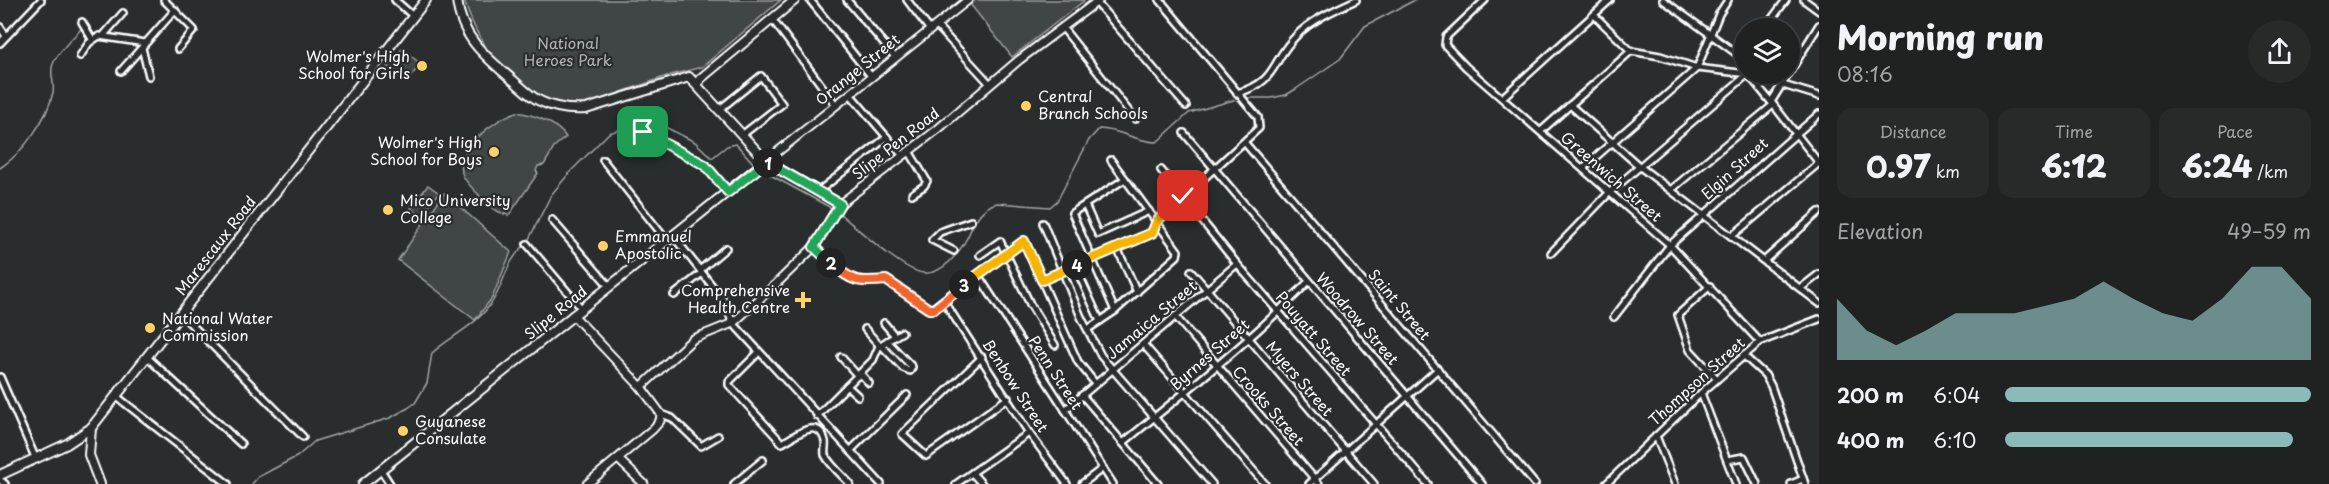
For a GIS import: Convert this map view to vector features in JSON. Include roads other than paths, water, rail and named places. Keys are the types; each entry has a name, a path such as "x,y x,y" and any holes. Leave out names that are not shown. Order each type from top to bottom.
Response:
{"main road":[{"name":"Marescaux Road","path":"0,475 67,444 91,428 426,0"},
{"path":"457,0 462,24 471,41 494,65 538,101 586,110 689,78 698,84 766,162"},
{"path":"698,84 704,76 795,0"},
{"name":"Slipe Road","path":"363,484 766,162"},
{"path":"89,455 91,428"},
{"path":"67,444 80,444 89,455 100,484"}],"street":[{"path":"0,43 41,0"},
{"path":"164,0 194,30 178,49"},
{"path":"395,0 413,16"},
{"path":"810,0 871,76"},
{"path":"847,0 895,57"},
{"path":"907,0 990,84"},
{"path":"1042,280 1152,233 1157,221 1245,143 1256,132 1260,123 1161,0"},
{"path":"1237,93 1263,83 1291,42 1306,27 1356,0"},
{"name":"Greenwich Street","path":"1485,0 1446,37 1445,45 1670,244 1760,342"},
{"path":"1503,97 1610,0"},
{"path":"1663,0 1734,52"},
{"path":"1583,168 1697,68 1728,0"},
{"path":"1772,18 1786,0"},
{"path":"1804,0 1819,12"},
{"name":"Orange Street","path":"766,162 934,28 964,1"},
{"path":"1097,1 1186,106"},
{"name":"Slipe Pen Road","path":"641,387 693,339 733,323 814,247 840,204 1097,1"},
{"path":"121,71 175,10"},
{"path":"103,36 123,14"},
{"path":"1594,15 1631,51 1660,56 1697,68 1734,72"},
{"path":"772,19 836,105"},
{"path":"82,22 92,39"},
{"path":"1672,189 1772,104 1819,25"},
{"path":"0,27 6,36"},
{"path":"1062,27 1135,119"},
{"path":"80,56 92,39 103,36 143,46"},
{"path":"143,46 149,76"},
{"path":"1541,131 1631,51"},
{"path":"720,110 761,76 782,104 742,135"},
{"path":"1551,253 1610,192 1736,84"},
{"path":"1732,236 1819,163 1756,84"},
{"path":"1783,85 1819,96"},
{"path":"850,94 886,137 906,154 927,181 924,186 912,194"},
{"name":"Greenwich Street","path":"1570,105 1639,166 1819,303"},
{"name":"Elgin Street","path":"1614,318 1670,244 1794,133 1819,114"},
{"path":"643,132 705,165 728,192"},
{"name":"Woodrow Street","path":"1184,133 1482,484"},
{"path":"819,191 886,137"},
{"name":"Saint Street","path":"1245,143 1535,484"},
{"path":"603,160 701,272 725,303 733,323 881,484"},
{"path":"1088,329 1137,292 1178,254 1178,249 1111,160"},
{"path":"766,162 840,204"},
{"name":"Pouyatt Street","path":"1161,170 1237,264 1428,484"},
{"path":"1114,311 1072,216 1074,211 1125,179"},
{"path":"1085,205 1098,234 1149,212"},
{"path":"1764,261 1819,212"},
{"path":"552,220 610,287"},
{"path":"954,251 932,240 940,232 971,221"},
{"path":"1043,223 1101,356 1212,484"},
{"path":"980,255 999,240 1030,304 1055,345"},
{"path":"814,247 847,277 862,282 886,280 929,309 944,301 1006,251 1024,241 1078,362 1095,384"},
{"path":"527,244 582,309"},
{"path":"674,295 726,248"},
{"path":"1117,248 1137,292"},
{"name":"Jamaica Street","path":"1065,410 1237,264"},
{"path":"1075,266 1100,321"},
{"name":"Myers Street","path":"1191,271 1247,339 1374,484"},
{"path":"1801,288 1819,274"},
{"name":"Penn Street","path":"978,275 1113,484"},
{"name":"Byrnes Street","path":"1123,443 1279,312 1309,281"},
{"path":"1710,286 1679,313 1679,318 1690,350 1717,379"},
{"name":"Benbow Street","path":"944,301 1029,433 1067,484"},
{"path":"181,314 303,437"},
{"path":"573,315 641,387 661,414 672,418 702,446 718,435"},
{"name":"Crooks Street","path":"1175,316 1320,484"},
{"name":"Thompson Street","path":"1608,483 1743,355 1760,342 1819,319"},
{"path":"884,323 895,336"},
{"path":"865,329 898,363 910,371 912,367 887,341"},
{"path":"817,416 873,360 881,345 902,332"},
{"path":"1143,344 1265,484"},
{"path":"759,352 729,382 729,385 782,443 804,429 812,429 821,434 825,442 826,456 850,484"},
{"path":"1743,355 1765,375 1771,386 1804,482 1791,484"},
{"path":"147,357 241,444"},
{"path":"841,357 869,383"},
{"path":"982,357 902,432 923,456 1008,398"},
{"path":"898,363 904,358"},
{"path":"1309,484 1377,426 1438,369"},
{"path":"0,377 35,457"},
{"path":"847,386 858,396"},
{"path":"1701,393 1736,484"},
{"path":"850,451 907,395"},
{"path":"1082,395 1158,484"},
{"path":"116,396 228,484"},
{"path":"587,484 653,429 660,421 661,414"},
{"path":"821,434 827,427"},
{"path":"956,484 1029,433"},
{"path":"1656,436 1675,484"},
{"path":"1727,460 1744,457 1757,484"},
{"path":"618,459 645,484"},
{"path":"734,484 763,460"},
{"path":"1083,484 1103,468"},
{"path":"381,470 390,484"},
{"path":"972,473 981,484"},
{"path":"0,480 5,484"}],"waterway":[{"path":"1245,98 1271,98 1286,95 1340,59 1365,26 1415,0"},
{"path":"0,168 26,144 40,124 53,92 52,71 55,59 82,28"},
{"path":"840,214 904,265 923,273 930,273 944,266 956,255 979,216 991,205 997,203 1050,207 1057,201 1089,140 1099,129 1157,142 1189,113 1237,99"},
{"path":"528,241 551,195 609,133 651,120 695,142 712,158 727,146 736,144 754,164"},
{"path":"763,171 833,209"},
{"path":"252,484 258,477 298,456 315,441 390,418 415,403 427,383 432,353 484,313 495,297 513,259 525,245"}],"place":[{"name":"Wolmer's High School for Girls","path":"422,66"},
{"name":"Central Branch Schools","path":"1026,106"},
{"name":"Wolmer's High School for Boys","path":"494,152"},
{"name":"Mico University College","path":"388,210"},
{"name":"Emmanuel Apostolic","path":"603,246"},
{"name":"Comprehensive Health Centre","path":"803,300"},
{"name":"National Water Commission","path":"150,328"},
{"name":"Guyanese Consulate","path":"403,431"}],"park label":[{"name":"National Heroes Park","path":"568,52"}]}
